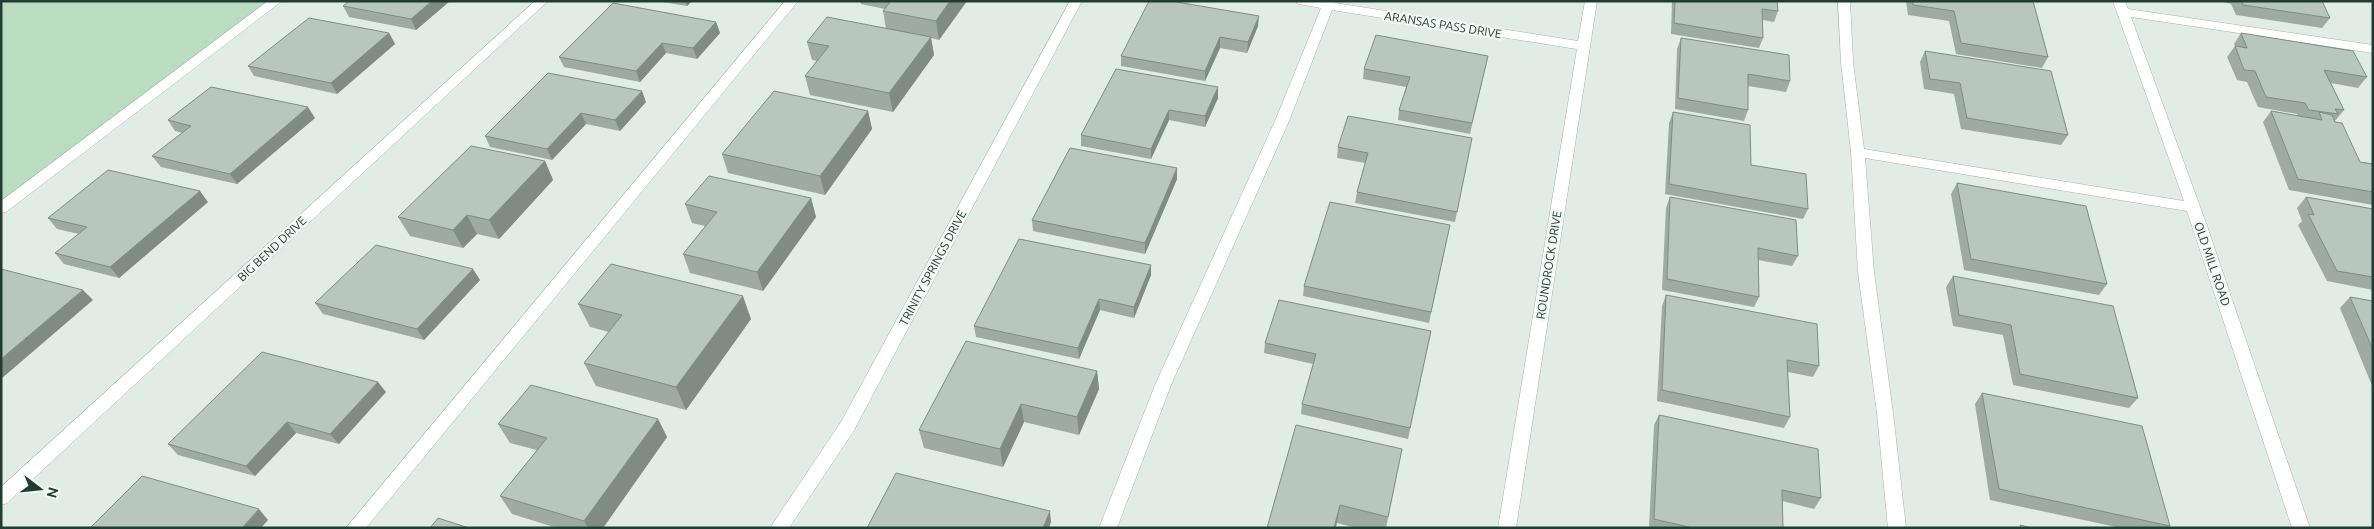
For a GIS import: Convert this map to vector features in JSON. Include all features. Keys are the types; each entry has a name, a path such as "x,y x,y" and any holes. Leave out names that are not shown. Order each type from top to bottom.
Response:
{"street":[{"path":"1,208 276,1"},
{"name":"BIG BEND DRIVE","path":"1,498 542,1"},
{"path":"355,528 792,1"},
{"name":"TRINITY SPRINGS DRIVE","path":"779,528 847,427 1076,1"},
{"name":"ARANSAS PASS DRIVE","path":"1302,1 1585,46"},
{"name":"ROUNDROCK DRIVE","path":"1507,528 1591,1"},
{"path":"1844,1 1847,62 1858,152 1866,272 1885,413 1897,528"},
{"path":"1108,528 1162,386 1282,121 1329,4"},
{"path":"2121,7 2373,49"},
{"name":"OLD MILL ROAD","path":"2121,7 2193,208 2301,528"},
{"path":"1858,152 2193,208"}],"green space":[{"path":"1,1 274,1 1,205"}],"building":[{"path":"349,1 432,1 411,19 343,6"},
{"path":"891,1 950,1 936,21 883,11"},
{"path":"1149,1 1171,1 1259,16 1248,42 1220,37 1205,71 1121,56"},
{"path":"1675,1 1777,1 1778,11 1762,9 1763,38 1674,23"},
{"path":"1913,1 2033,1 2048,57 1961,43 1954,11 1913,5"},
{"path":"2242,1 2322,1 2330,18 2243,5"},
{"path":"613,3 716,22 693,48 662,43 636,71 559,57"},
{"path":"827,17 931,37 889,93 805,76 829,46 807,42"},
{"path":"309,18 389,33 331,83 248,66"},
{"path":"2241,33 2353,51 2367,77 2324,70 2344,110 2335,109 2338,114 2309,110 2305,103 2266,97 2255,71 2244,70 2235,46 2247,48"},
{"path":"1376,35 1488,56 1472,123 1399,110 1410,77 1364,69"},
{"path":"1681,38 1789,55 1790,81 1748,74 1748,110 1678,98"},
{"path":"1925,51 2051,71 2068,135 1967,118 1960,83 1930,79"},
{"path":"1116,69 1218,87 1205,116 1169,110 1151,149 1081,135"},
{"path":"548,73 642,91 615,120 581,113 547,149 485,136"},
{"path":"211,87 308,107 230,174 152,156 191,126 168,120"},
{"path":"774,91 868,111 820,176 722,154"},
{"path":"2271,111 2322,120 2319,112 2332,115 2335,122 2342,123 2360,162 2373,164 2373,192 2298,179"},
{"path":"1673,112 1750,125 1751,165 1806,174 1808,209 1669,184"},
{"path":"1348,116 1472,138 1457,212 1357,192 1368,153 1338,147"},
{"path":"471,146 545,161 489,220 467,215 453,230 398,217"},
{"path":"1070,148 1177,168 1145,243 1032,220"},
{"path":"108,170 200,191 110,267 55,253 87,227 48,218"},
{"path":"709,176 811,198 757,272 683,254 717,212 685,204"},
{"path":"1957,183 2086,206 2107,284 1971,259"},
{"path":"1670,197 1796,220 1798,256 1758,248 1759,297 1667,279"},
{"path":"2306,197 2373,209 2373,277 2337,271 2308,214 2314,215"},
{"path":"1330,202 1450,225 1431,312 1304,286"},
{"path":"1019,239 1151,265 1134,307 1099,299 1078,348 974,326"},
{"path":"376,245 473,269 417,329 315,303"},
{"path":"611,264 743,296 676,387 584,363 622,315 578,304"},
{"path":"1,269 83,290 1,359"},
{"path":"1953,276 2113,306 2138,398 2020,374 2011,325 1959,315"},
{"path":"1666,295 1817,324 1819,366 1787,360 1790,417 1662,390"},
{"path":"2350,297 2373,301 2373,350"},
{"path":"1279,300 1431,331 1410,428 1302,404 1316,354 1265,343"},
{"path":"966,341 1097,371 1077,417 1021,404 1000,449 919,430"},
{"path":"262,352 378,382 330,434 287,422 246,466 168,444"},
{"path":"531,385 658,419 584,521 500,496 547,438 498,424"},
{"path":"1982,393 2142,426 2170,526 1999,489"},
{"path":"1659,415 1818,449 1821,498 1782,490 1783,528 1693,528 1654,519"},
{"path":"1296,425 1402,449 1388,517 1340,505 1334,528 1267,528"},
{"path":"896,473 1050,511 1043,528 867,528"},
{"path":"142,476 259,509 242,528 90,528"},
{"path":"438,518 469,528 430,528"},
{"path":"2020,525 2032,528 2021,528"}]}
